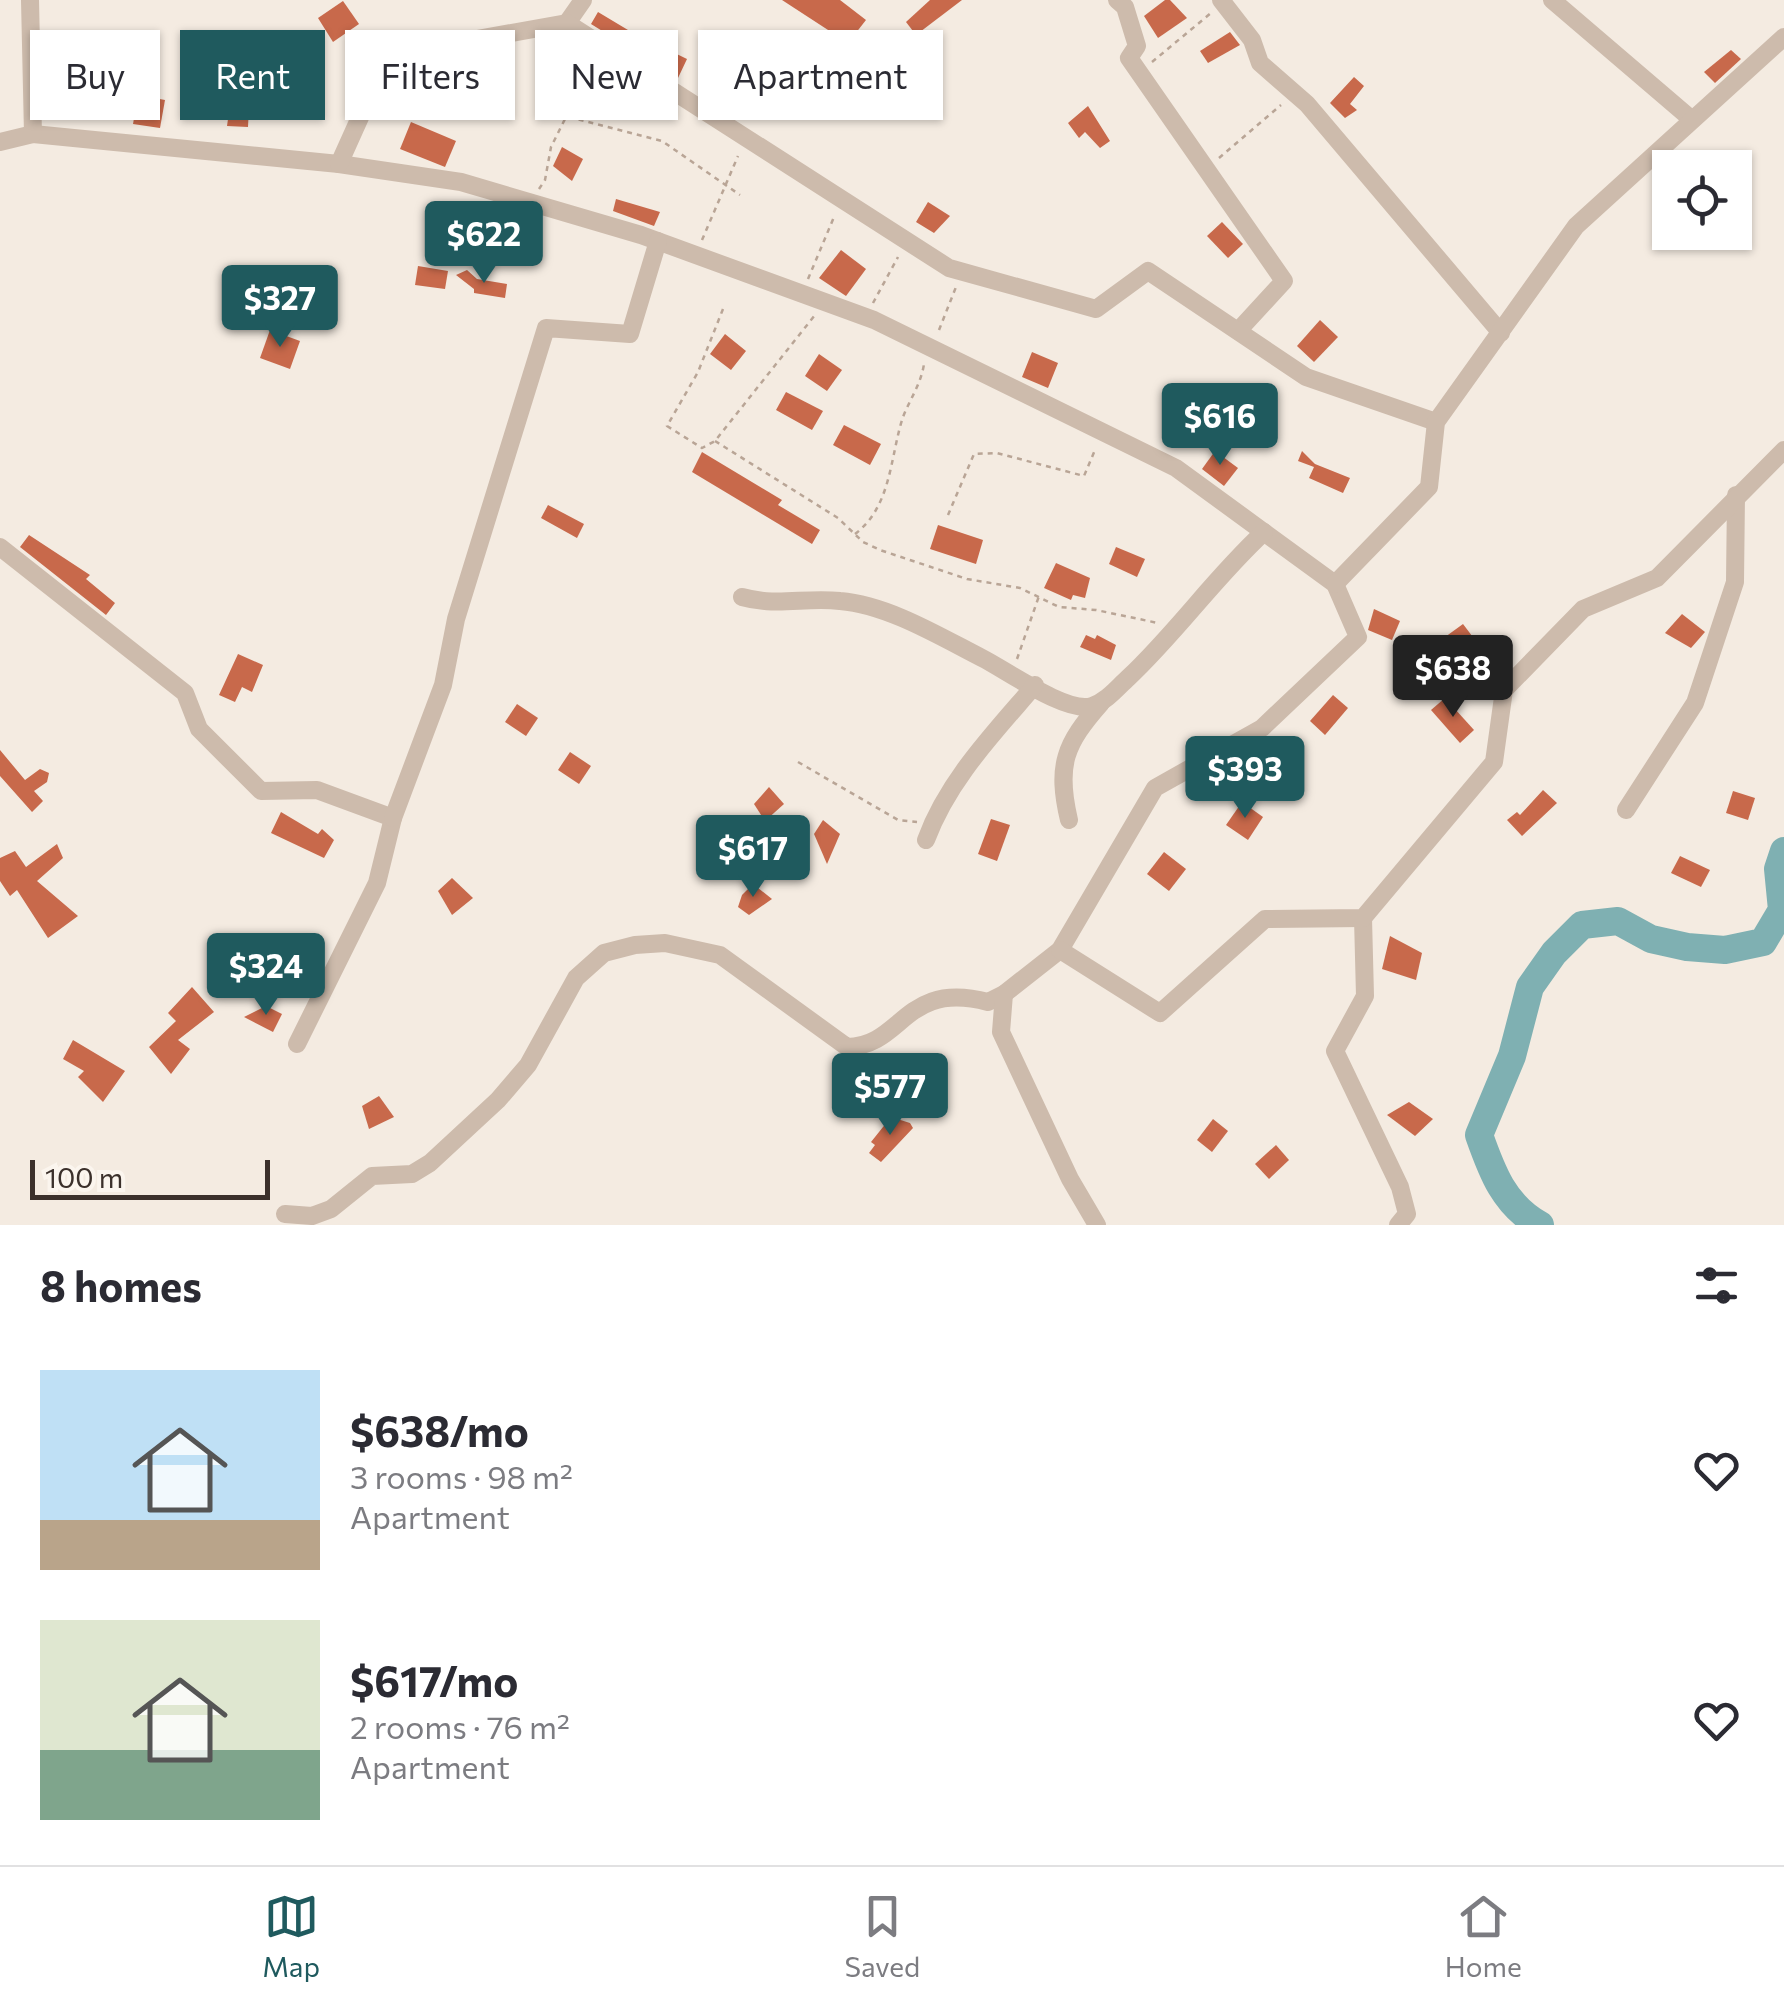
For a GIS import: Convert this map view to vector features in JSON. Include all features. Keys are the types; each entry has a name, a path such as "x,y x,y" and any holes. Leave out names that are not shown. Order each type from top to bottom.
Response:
{"street":[{"path":"30,0 32,134"},
{"path":"567,23 583,0"},
{"path":"1117,0 1124,7 1137,46 1129,58 1284,281 1238,331"},
{"path":"1552,0 1690,118"},
{"path":"1222,1 1252,40 1260,63 1297,95 1501,333"},
{"path":"339,164 388,56 567,23 578,30"},
{"path":"1335,584 1429,487 1436,422 1576,226 1690,118 1784,37"},
{"path":"678,94 949,268 1096,309 1148,271 1306,377 1436,422"},
{"path":"0,142 32,134 339,164 461,182 658,241 866,318 1176,468 1335,584 1358,637 1262,728 1156,788 1060,950 1004,994 988,1002 959,994 938,998 907,1014 864,1047 847,1048 720,955 665,943 604,953 576,978 528,1065 498,1100 430,1163 412,1174 372,1176 330,1209 312,1216 286,1214"},
{"path":"297,1044 376,884 392,818 442,684 456,618 546,328 630,334 658,241"},
{"path":"1398,1225 1406,1214 1400,1188 1335,1051 1365,996 1363,918 1494,762 1504,690 1583,609 1656,578 1784,450"},
{"path":"1626,810 1695,703 1735,582 1736,495"},
{"path":"1069,820 1064,760 1078,731 1264,532"},
{"path":"0,547 185,694 200,729 261,791 318,790 392,818"},
{"path":"742,597 774,605 811,599 866,605 1071,706 1083,708 1104,700"},
{"path":"926,840 933,820 964,772 1034,685"},
{"path":"1060,950 1160,1013 1265,919 1363,918"},
{"path":"1004,994 1001,1032 1054,1148 1097,1225"}],"path":[{"path":"1139,72 1222,1"},
{"path":"1206,168 1248,129 1297,95"},
{"path":"528,202 545,180 551,146 566,120"},
{"path":"580,120 662,141 740,196"},
{"path":"695,255 747,138"},
{"path":"802,294 840,198"},
{"path":"866,318 906,240"},
{"path":"930,348 965,272"},
{"path":"723,310 698,372 667,426 702,448 715,441 826,303"},
{"path":"854,535 868,525 880,502 906,410 922,377"},
{"path":"948,515 974,454 997,453 1084,476 1094,454 1096,428"},
{"path":"715,441 838,518 854,535 880,550 968,579 1040,595 1059,607 1096,610 1178,628"},
{"path":"1012,674 1040,595"},
{"path":"798,762 898,820 933,820"}],"building":[{"path":"782,0 840,0 866,20 858,30 828,30"},
{"path":"930,0 962,0 923,30 912,30 906,22"},
{"path":"1170,0 1187,18 1158,38 1144,16"},
{"path":"343,1 359,24 345,30 333,42 318,18"},
{"path":"598,12 628,30 601,30 591,24"},
{"path":"1230,32 1240,45 1208,63 1200,51"},
{"path":"1731,50 1741,59 1715,83 1704,72"},
{"path":"678,55 687,59 678,78"},
{"path":"1354,77 1364,86 1350,104 1357,110 1345,118 1330,103"},
{"path":"160,99 165,100 160,128 133,124 134,120 160,120"},
{"path":"1088,106 1110,141 1100,148 1085,132 1079,138 1068,123"},
{"path":"228,120 248,120 248,127 227,126"},
{"path":"411,122 456,141 445,167 400,149"},
{"path":"562,147 583,159 572,181 553,166"},
{"path":"616,199 660,212 654,226 613,211"},
{"path":"928,202 950,216 934,233 916,222"},
{"path":"1222,222 1243,244 1228,258 1207,236"},
{"path":"841,250 866,269 846,296 819,278"},
{"path":"418,266 448,271 445,289 415,285"},
{"path":"467,270 477,279 507,284 505,298 474,293 456,275"},
{"path":"1320,320 1338,337 1314,362 1297,346"},
{"path":"270,330 300,341 290,369 260,358"},
{"path":"725,334 746,351 731,370 710,354"},
{"path":"1032,352 1058,363 1048,388 1022,377"},
{"path":"819,354 842,370 827,391 805,376"},
{"path":"786,392 823,411 812,430 776,410"},
{"path":"1185,400 1209,416 1194,438 1170,421"},
{"path":"844,425 881,444 870,465 833,445"},
{"path":"1215,451 1238,468 1224,486 1202,469"},
{"path":"1302,451 1315,464 1350,478 1343,493 1309,478 1314,467 1298,461"},
{"path":"702,452 782,500 778,505 820,530 812,544 692,472"},
{"path":"548,505 584,524 577,538 541,518"},
{"path":"938,525 983,540 976,564 930,549"},
{"path":"29,535 90,575 86,579 115,603 106,615 20,547"},
{"path":"1116,547 1145,559 1137,577 1109,564"},
{"path":"1056,563 1090,578 1085,598 1073,595 1071,600 1044,588"},
{"path":"1374,609 1400,621 1392,640 1368,630"},
{"path":"1682,614 1705,632 1691,648 1665,633"},
{"path":"1463,624 1497,669 1484,679 1461,648 1445,660 1434,645"},
{"path":"1086,635 1095,639 1097,635 1116,645 1111,660 1080,647"},
{"path":"238,654 263,665 252,692 242,687 235,702 219,695"},
{"path":"1333,695 1348,708 1325,735 1310,721"},
{"path":"1445,698 1474,730 1460,743 1431,710"},
{"path":"517,704 538,718 526,736 505,722"},
{"path":"0,750 25,780 40,769 49,773 47,782 34,791 43,801 32,812 0,776"},
{"path":"570,752 591,766 579,784 558,770"},
{"path":"769,787 784,804 765,821 754,804"},
{"path":"1543,790 1557,803 1522,836 1507,820 1517,812 1520,815"},
{"path":"1733,791 1755,798 1748,820 1726,813"},
{"path":"1242,802 1263,817 1248,840 1226,825"},
{"path":"281,812 318,834 322,829 334,840 324,858 271,833"},
{"path":"991,819 1010,825 997,861 978,854"},
{"path":"823,820 840,834 827,864 814,834"},
{"path":"57,844 63,858 37,881 78,916 48,938 17,890 10,896 0,881 0,858 15,851 26,867"},
{"path":"1164,852 1186,869 1169,891 1147,874"},
{"path":"1680,856 1710,870 1701,887 1671,873"},
{"path":"452,878 473,898 452,915 438,891"},
{"path":"753,884 772,899 749,915 738,907 742,895"},
{"path":"1390,936 1422,953 1416,980 1382,969"},
{"path":"192,987 214,1012 178,1040 190,1049 171,1074 149,1047 176,1021 168,1013"},
{"path":"266,1006 282,1014 273,1032 244,1017"},
{"path":"73,1040 125,1071 103,1102 78,1077 84,1071 63,1059"},
{"path":"379,1096 394,1117 369,1129 362,1106"},
{"path":"1409,1102 1433,1119 1415,1136 1387,1115"},
{"path":"891,1117 910,1123 913,1128 881,1162 869,1153 875,1145 871,1142"},
{"path":"1213,1119 1228,1131 1212,1152 1197,1140"},
{"path":"1276,1145 1289,1160 1269,1179 1255,1164"}],"waterway":[{"path":"1540,1225 1508,1197 1479,1135 1512,1056 1530,987 1554,953 1582,925 1618,921 1651,939 1687,947 1725,950 1763,942 1782,910 1778,869 1784,851"}]}
